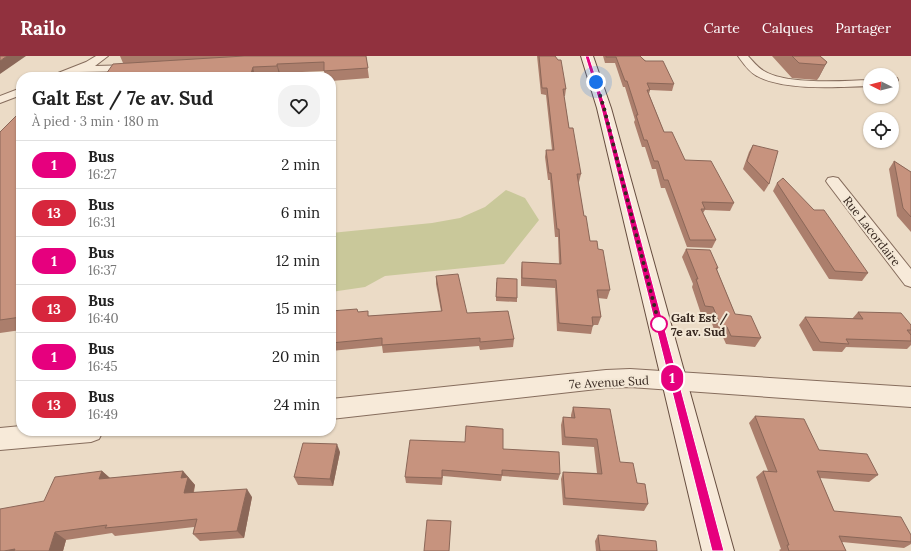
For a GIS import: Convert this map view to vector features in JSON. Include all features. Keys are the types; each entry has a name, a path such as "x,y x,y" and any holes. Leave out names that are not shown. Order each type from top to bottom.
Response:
{"main road":[{"path":"587,56 604,108 718,551"}],"street":[{"path":"70,72 103,56"},
{"path":"743,56 755,70 762,75 780,80 796,82 863,83"},
{"path":"77,69 104,70 145,67"},
{"path":"0,100 16,93"},
{"name":"Rue Lacordaire","path":"833,181 911,281"},
{"name":"7e Avenue Sud","path":"336,408 606,379 630,378 911,397"},
{"path":"0,440 40,436"}],"green space":[{"path":"506,190 525,198 539,220 504,264 385,276 365,287 336,291 336,233 432,223 460,218 485,207"}],"building":[{"path":"0,56 7,56 0,61"},
{"path":"244,56 366,56 368,68 324,71 324,62 277,64 277,66 253,67 252,72 107,72 113,64"},
{"path":"539,56 555,56 558,60 561,60 566,89 563,89 569,128 573,128 581,174 577,174 584,216 586,216 590,241 597,241 598,249 603,250 610,290 597,290 601,317 592,317 593,326 559,323 556,280 522,278 522,262 561,264 559,229 557,229 551,173 549,173 546,150 554,150 547,88 542,88"},
{"path":"606,56 640,56 645,61 663,61 674,84 647,83 650,90 647,90 664,132 672,132 685,160 711,161 734,203 702,202 705,209 701,209 716,240 690,240 668,180 664,180 658,161 654,161 647,140 644,140 627,81 625,81 616,57"},
{"path":"792,56 820,56 827,62 825,65 799,63"},
{"path":"16,116 16,318 0,320 0,132"},
{"path":"753,145 778,151 769,184 747,161"},
{"path":"894,161 911,172 911,217 903,208"},
{"path":"783,178 814,210 824,210 868,273 835,271 777,183"},
{"path":"686,249 710,250 735,314 751,316 761,338 731,336 727,327 721,326 713,307 705,306 696,279 698,279"},
{"path":"458,274 467,313 508,311 514,339 480,342 480,338 382,345 382,338 336,343 336,311 357,309 358,312 368,311 368,316 442,311 436,276"},
{"path":"497,278 517,279 517,298 496,297"},
{"path":"858,312 901,313 911,325 911,330 907,330 911,335 911,341 846,339 849,344 820,342 805,317 863,319"},
{"path":"573,407 610,409 620,462 633,463 637,483 645,484 648,504 565,498 563,472 602,474 597,439 565,437 563,417 575,418"},
{"path":"755,416 804,419 819,450 867,454 878,475 817,471 834,511 901,517 911,535 911,542 839,536 846,551 789,551 787,545 789,545 763,471 777,472"},
{"path":"466,426 503,429 503,449 559,452 560,474 502,470 502,475 442,470 442,478 405,477 410,440 465,442"},
{"path":"303,443 337,444 330,479 294,477"},
{"path":"102,471 99,479 183,471 181,478 188,477 184,493 247,489 237,531 193,534 197,519 105,528 107,525 55,532 49,551 14,551 15,549 0,551 0,509 44,501 55,477"},
{"path":"427,520 451,521 449,551 424,551"},
{"path":"598,535 656,541 657,551 600,551"}],"bus line":[{"name":"1","path":"587,56 604,108 718,551"}],"place":[{"name":"Galt Est / 7e av. Sud","path":"659,324"}],"route":[{"path":"596,82 659,324"}]}
